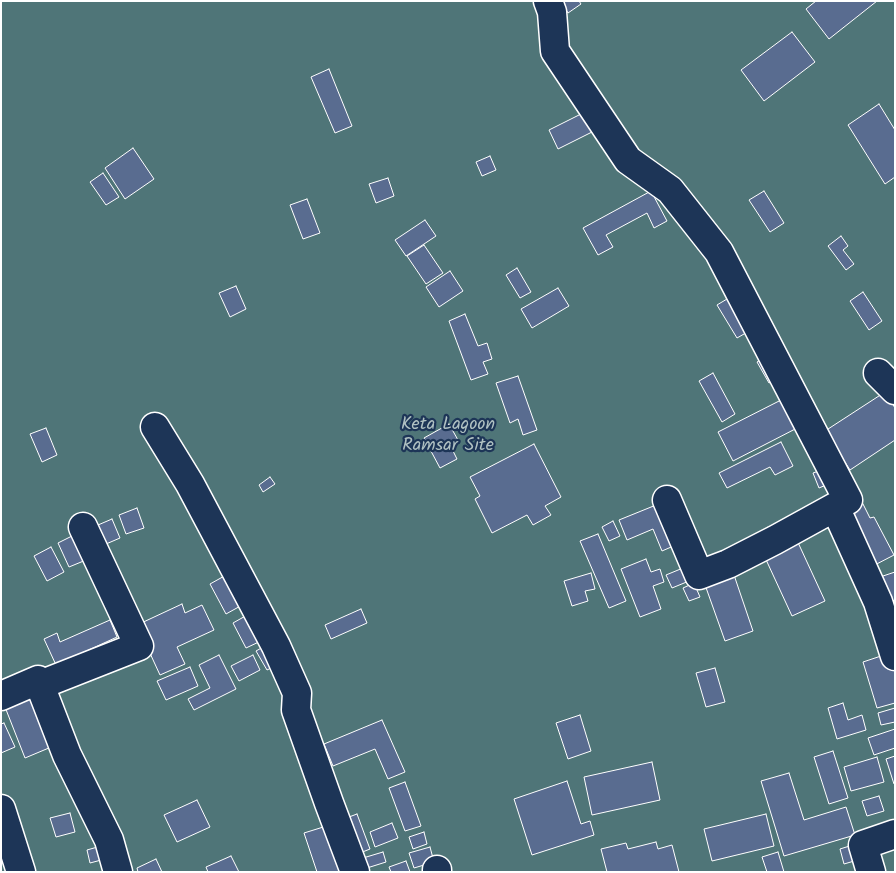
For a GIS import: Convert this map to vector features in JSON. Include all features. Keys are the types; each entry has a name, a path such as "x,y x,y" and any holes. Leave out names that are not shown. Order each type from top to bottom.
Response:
{"street":[{"path":"548,1 552,12 555,51 628,160 670,190 719,252 848,500 736,560 699,575 667,500"},
{"path":"155,427 190,484 276,646 297,693 296,710 355,872"},
{"path":"835,507 878,602 895,656"},
{"path":"40,684 139,646 83,527"},
{"path":"1,696 38,680 67,755 109,840 118,872"},
{"path":"1,809 21,872"},
{"path":"872,872 863,845 895,834"}],"green space":[{"name":"Keta Lagoon Ramsar Site","path":"1,1 895,1 895,872 1,872"}],"building":[{"path":"561,1 579,1 581,4 568,13"},
{"path":"816,1 877,1 829,39 806,9"},
{"path":"792,32 815,62 764,101 741,70"},
{"path":"329,69 352,126 335,133 311,77"},
{"path":"879,104 895,130 895,177 885,184 848,125"},
{"path":"583,113 592,132 558,149 549,130"},
{"path":"133,148 154,179 125,199 105,168"},
{"path":"490,156 496,170 482,176 476,162"},
{"path":"103,173 119,197 106,205 90,182"},
{"path":"388,178 394,196 376,203 369,184"},
{"path":"651,191 667,221 654,228 647,213 606,235 613,247 598,255 583,228"},
{"path":"764,191 784,223 770,232 749,200"},
{"path":"307,199 320,233 303,239 290,205"},
{"path":"425,220 436,236 406,256 395,240"},
{"path":"841,236 848,246 843,250 854,264 846,270 828,246"},
{"path":"424,245 443,273 426,284 407,256"},
{"path":"517,268 531,292 520,298 506,275"},
{"path":"450,271 463,291 439,307 426,287"},
{"path":"236,286 246,309 230,317 219,293"},
{"path":"558,288 569,306 532,328 521,309"},
{"path":"863,292 882,321 869,330 850,301"},
{"path":"732,296 751,330 737,338 717,305"},
{"path":"465,314 478,346 487,343 492,359 483,362 488,374 471,380 449,321"},
{"path":"767,356 779,378 769,383 757,362"},
{"path":"713,373 735,414 722,422 699,381"},
{"path":"518,376 537,430 523,435 518,419 510,423 496,383"},
{"path":"885,392 895,408 895,440 850,470 825,431"},
{"path":"787,397 801,426 733,461 718,432"},
{"path":"449,424 458,440 450,445 457,459 440,468 424,438"},
{"path":"46,428 57,455 42,462 30,434"},
{"path":"781,442 793,466 775,475 770,467 727,488 719,473"},
{"path":"534,444 561,497 545,506 551,515 533,525 527,515 492,533 475,499 480,496 470,477"},
{"path":"827,468 833,482 819,488 813,473"},
{"path":"270,477 275,484 263,492 259,485"},
{"path":"860,498 870,518 874,517 894,555 869,568 838,510"},
{"path":"661,503 678,544 662,551 653,529 627,540 619,520"},
{"path":"137,508 144,528 126,534 119,515"},
{"path":"112,519 120,538 106,544 98,525"},
{"path":"613,521 620,536 609,541 602,527"},
{"path":"598,534 626,601 609,608 580,541"},
{"path":"74,535 86,560 69,567 58,543"},
{"path":"795,536 825,601 792,616 762,551"},
{"path":"51,547 64,572 47,581 34,556"},
{"path":"646,559 651,572 660,569 664,582 653,586 661,609 640,617 621,569"},
{"path":"683,568 689,581 672,588 666,575"},
{"path":"733,572 753,631 725,641 704,582"},
{"path":"895,572 895,600 889,602 880,577"},
{"path":"591,573 595,589 585,591 588,601 572,606 564,581"},
{"path":"228,574 244,604 226,614 210,584"},
{"path":"694,583 700,597 689,601 683,588"},
{"path":"182,604 185,613 202,605 214,630 177,647 185,664 160,675 137,625"},
{"path":"361,609 367,623 331,639 325,625"},
{"path":"249,614 263,640 246,648 233,623"},
{"path":"110,620 117,637 56,665 44,639 57,633 60,642"},
{"path":"265,646 275,666 267,670 256,651"},
{"path":"890,653 895,669 895,703 877,708 863,662"},
{"path":"219,655 236,689 194,710 188,699 210,688 199,665"},
{"path":"253,655 260,670 239,681 231,666"},
{"path":"190,667 198,686 166,700 157,681"},
{"path":"715,668 725,702 706,707 696,673"},
{"path":"35,694 56,745 25,758 5,707"},
{"path":"843,703 848,720 862,715 866,730 837,739 828,708"},
{"path":"895,708 895,722 881,725 878,713"},
{"path":"580,715 591,751 568,759 556,723"},
{"path":"382,720 405,772 388,779 375,749 333,766 324,744"},
{"path":"4,723 15,747 1,753 1,724"},
{"path":"895,729 895,748 874,755 868,738"},
{"path":"833,751 848,798 829,804 814,757"},
{"path":"895,756 895,783 894,784 886,759"},
{"path":"877,757 884,782 851,791 844,767"},
{"path":"652,762 660,800 592,815 584,777"},
{"path":"789,773 804,820 846,807 855,835 784,856 761,781"},
{"path":"567,781 581,824 590,821 594,835 532,855 514,799"},
{"path":"405,782 421,826 405,831 389,788"},
{"path":"879,796 884,811 867,816 862,801"},
{"path":"197,800 210,827 177,842 164,815"},
{"path":"70,813 75,832 56,837 50,818"},
{"path":"357,814 370,849 355,855 341,820"},
{"path":"766,814 774,846 712,861 704,829"},
{"path":"392,823 398,838 375,847 370,832"},
{"path":"333,824 349,872 317,872 304,833"},
{"path":"424,832 427,844 413,849 409,837"},
{"path":"656,842 658,849 672,845 679,872 607,872 601,849 626,843 628,849"},
{"path":"856,844 861,859 844,864 840,849"},
{"path":"101,846 105,859 90,863 87,850"},
{"path":"430,847 434,862 414,868 409,853"},
{"path":"383,852 386,862 367,868 363,858"},
{"path":"778,852 784,872 767,872 762,857"},
{"path":"231,856 239,872 208,872 206,867"},
{"path":"156,859 162,872 138,872 137,868"},
{"path":"406,861 410,872 391,872 389,867"}]}
